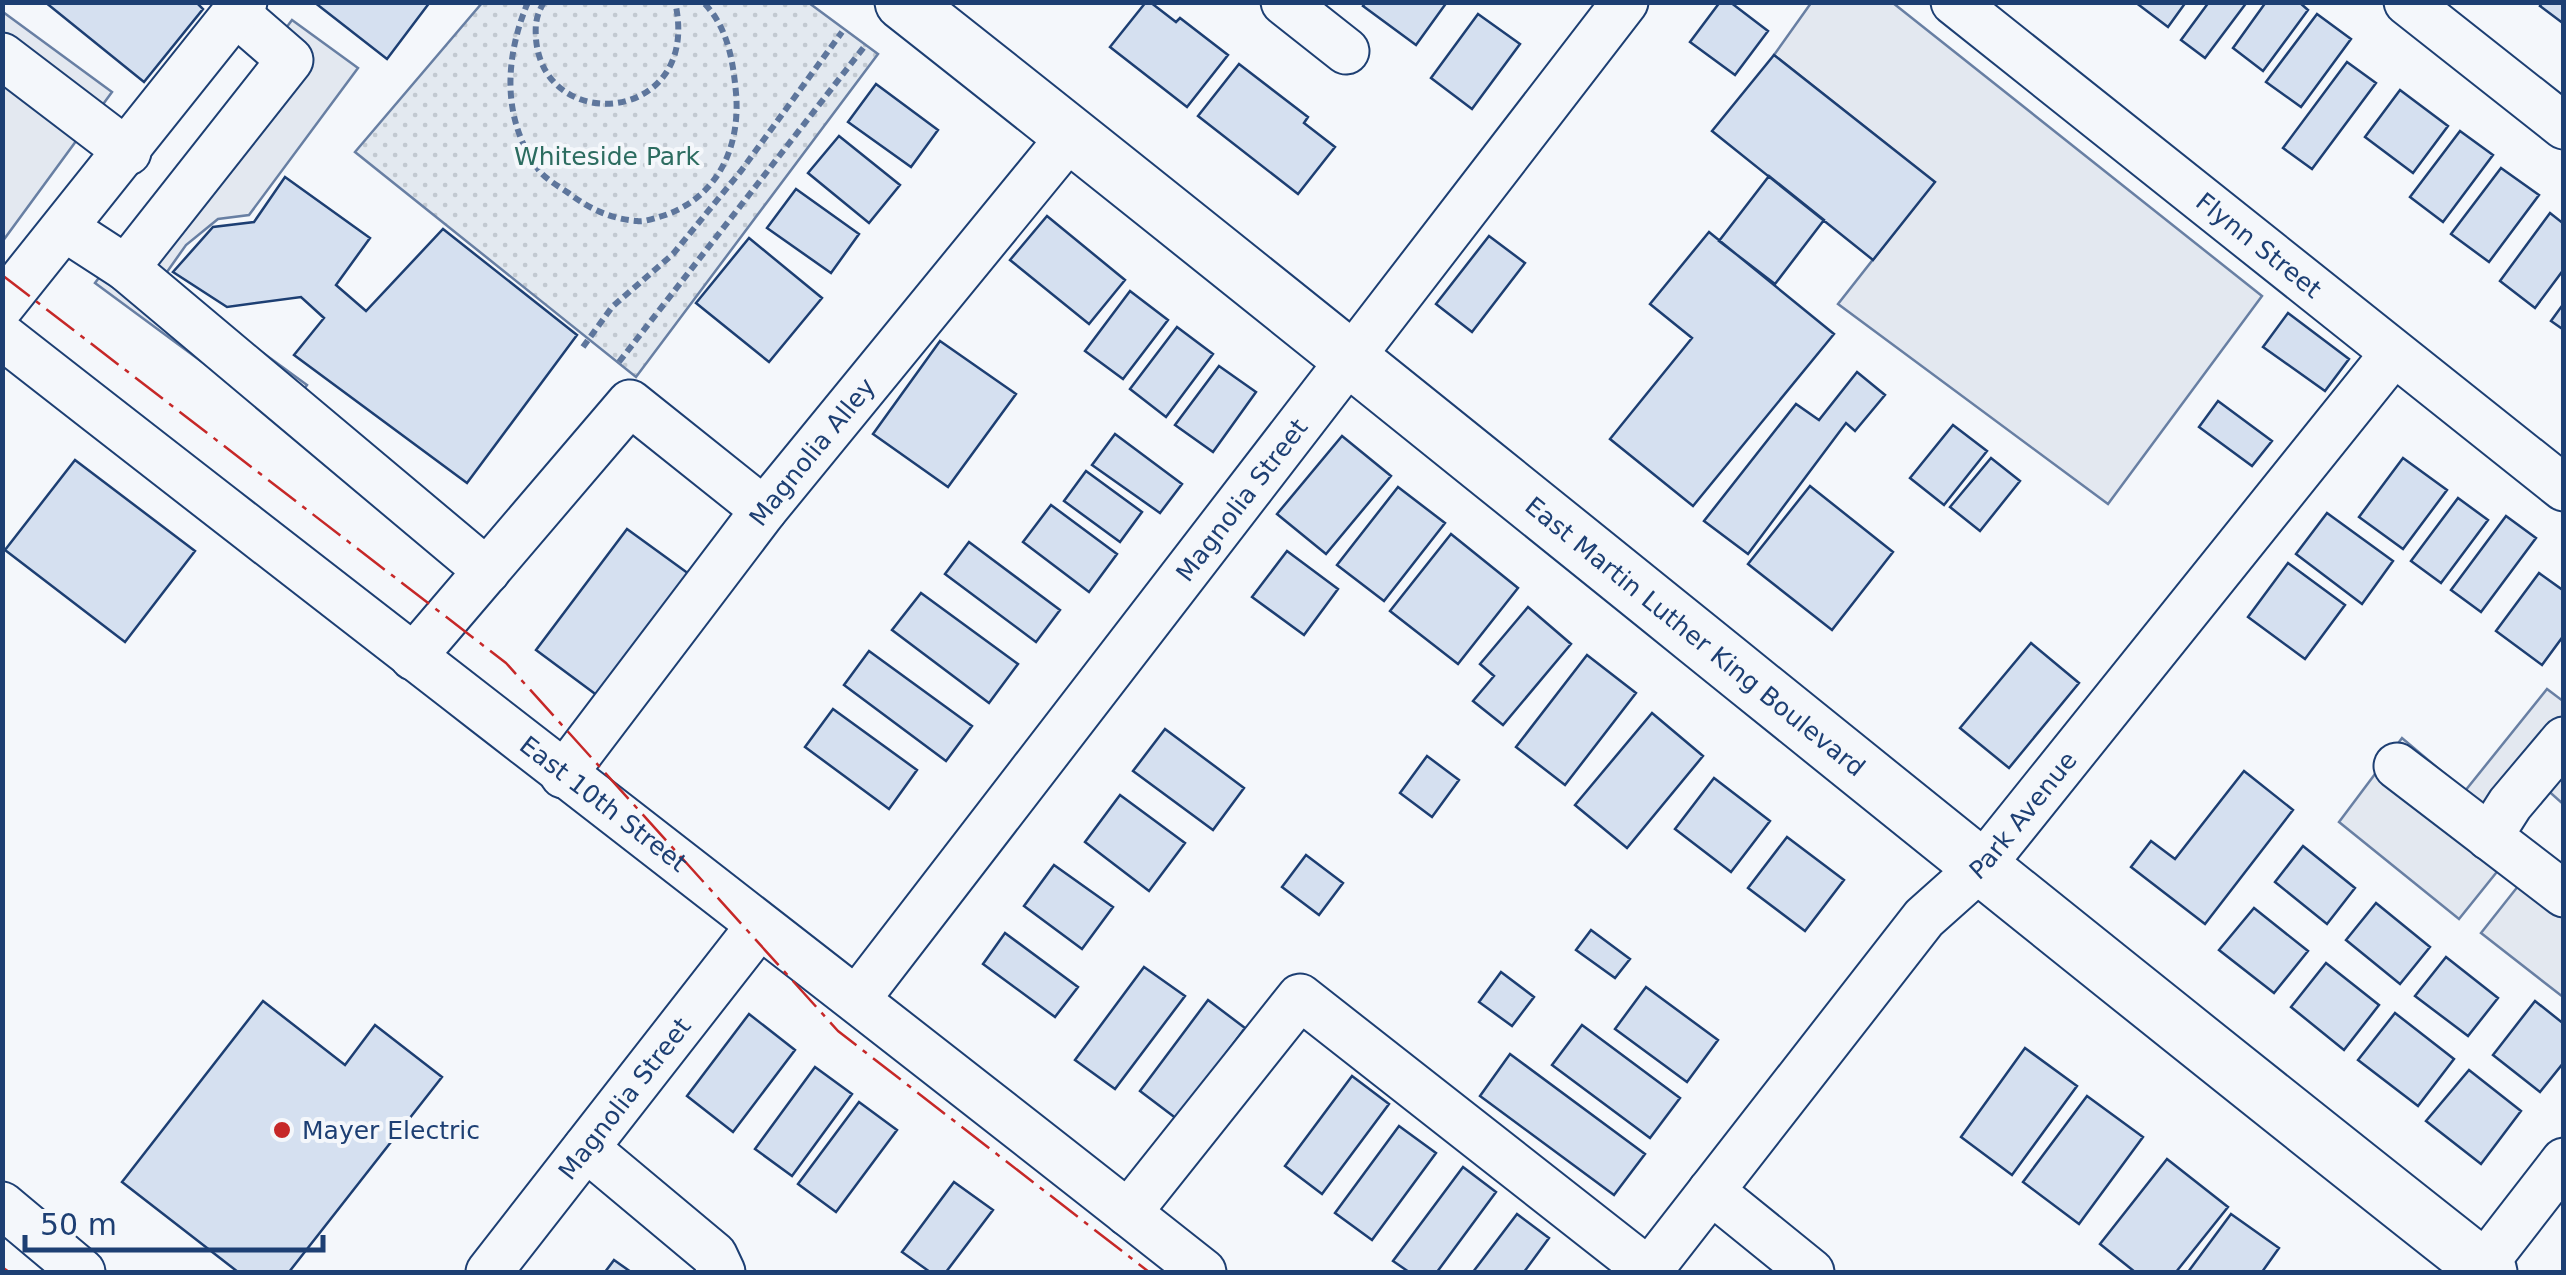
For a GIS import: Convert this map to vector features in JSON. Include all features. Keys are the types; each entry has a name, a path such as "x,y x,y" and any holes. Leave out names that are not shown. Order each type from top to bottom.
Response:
{"main road":[{"name":"East Martin Luther King Boulevard","path":"903,2 1350,356 2483,1271"}],"street":[{"path":"1284,2 1346,51"},
{"name":"Magnolia Street","path":"857,999 1625,2"},
{"name":"Flynn Street","path":"1954,2 2394,354 2561,480"},
{"path":"2406,2 2564,126"},
{"path":"2,305 240,8 290,60 126,268"},
{"path":"2,56 128,152"},
{"name":"Magnolia Alley","path":"564,775 764,510 1071,135"},
{"path":"66,229 126,268 488,571"},
{"name":"East 10th Street","path":"2,336 857,999 1202,1272"},
{"name":"Park Avenue","path":"1649,1272 1924,918 1980,868 2394,354"},
{"path":"412,657 488,571 621,387 764,510"},
{"path":"2489,837 2510,804 2564,740"},
{"path":"2397,766 2564,894"},
{"name":"Magnolia Street","path":"489,1272 759,926"},
{"path":"1128,1213 1300,996 1649,1272"},
{"path":"586,1148 714,1256 722,1272"},
{"path":"2483,1271 2564,1161"},
{"path":"1711,1190 1811,1272"},
{"path":"2,1205 82,1272"}],"path":[{"path":"528,2 515,34 508,81 516,126 539,172 601,214 640,222 684,210 710,186 727,160 738,113 732,52 703,2"},
{"path":"544,2 535,19 538,60 567,95 597,103 624,103 647,94 671,70 680,32 675,2"},
{"path":"583,347 612,306 673,254 741,171 842,32"},
{"path":"621,387 864,47"},
{"path":"727,160 741,171"}],"green space":[{"name":"Whiteside Park","path":"482,3 809,3 878,54 636,377 355,152"}],"shaded area":[{"path":"1811,3 1893,3 2262,296 2108,504 1838,304 1934,182 1774,55"},
{"path":"3,12 112,92 5,238 3,236"},
{"path":"292,20 358,68 249,215 218,219 186,245 162,279 307,385 296,400 362,480 95,283"},
{"path":"2547,689 2563,701 2563,804 2543,786 2510,827 2563,872 2563,997 2481,933 2519,885 2500,868 2459,919 2339,822 2402,738 2465,791"}],"building":[{"path":"45,2 196,2 203,9 144,82"},
{"path":"314,2 430,2 387,59"},
{"path":"1146,2 1176,22 1180,18 1228,55 1187,107 1110,47"},
{"path":"1366,2 1447,2 1416,45 1363,6"},
{"path":"1720,2 1730,2 1768,31 1735,75 1690,42"},
{"path":"2135,2 2186,2 2168,27"},
{"path":"2209,2 2247,2 2205,58 2181,40"},
{"path":"2266,2 2299,2 2308,10 2263,71 2233,48"},
{"path":"2543,2 2564,2 2564,24 2540,6"},
{"path":"1478,14 1520,44 1472,109 1431,78"},
{"path":"2317,14 2351,39 2301,107 2266,82"},
{"path":"1774,55 1935,182 1873,260 1712,131"},
{"path":"2347,62 2376,83 2312,169 2283,148"},
{"path":"1239,64 1308,117 1304,123 1335,147 1298,194 1198,116"},
{"path":"876,84 938,130 911,167 848,122"},
{"path":"2400,90 2448,126 2413,173 2365,137"},
{"path":"2460,131 2493,155 2443,222 2410,197"},
{"path":"839,136 900,185 869,223 808,173"},
{"path":"2501,168 2539,195 2489,262 2451,234"},
{"path":"1769,176 1824,220 1775,284 1719,241"},
{"path":"285,177 370,238 336,285 366,311 443,229 577,335 467,483 294,355 324,318 301,297 227,307 173,272 213,227 254,222"},
{"path":"796,189 859,234 831,273 767,228"},
{"path":"2550,213 2564,224 2564,269 2535,308 2500,281"},
{"path":"1047,216 1125,280 1089,324 1010,260"},
{"path":"1709,232 1834,334 1693,506 1610,439 1692,338 1650,304"},
{"path":"1489,236 1525,263 1472,332 1436,304"},
{"path":"749,238 822,298 769,362 696,303"},
{"path":"1130,291 1168,320 1123,379 1085,351"},
{"path":"2564,303 2564,330 2551,321"},
{"path":"2288,313 2349,359 2325,391 2263,347"},
{"path":"1177,327 1213,354 1166,417 1130,389"},
{"path":"940,341 1016,394 948,487 873,434"},
{"path":"1219,366 1256,392 1213,452 1175,425"},
{"path":"1857,372 1885,395 1855,431 1846,423 1748,554 1704,521 1796,404 1819,420"},
{"path":"2218,401 2272,441 2252,466 2199,427"},
{"path":"1953,425 1987,451 1944,505 1910,478"},
{"path":"1115,434 1182,484 1160,513 1092,465"},
{"path":"1342,436 1391,476 1326,554 1277,514"},
{"path":"1991,458 2020,481 1980,531 1950,507"},
{"path":"2403,458 2447,490 2403,549 2359,517"},
{"path":"75,460 195,551 125,642 5,550"},
{"path":"1086,471 1142,512 1120,542 1064,501"},
{"path":"1810,486 1893,552 1832,630 1748,564"},
{"path":"1398,487 1445,523 1384,601 1337,565"},
{"path":"2458,498 2488,520 2441,583 2411,561"},
{"path":"1051,505 1117,554 1089,592 1023,542"},
{"path":"2327,513 2393,561 2362,604 2296,554"},
{"path":"2506,516 2536,538 2481,612 2451,590"},
{"path":"627,529 689,574 598,696 536,650"},
{"path":"1451,534 1518,588 1458,664 1390,611"},
{"path":"969,542 1060,610 1036,642 945,574"},
{"path":"1287,551 1338,589 1304,635 1252,597"},
{"path":"2288,563 2345,605 2305,659 2248,617"},
{"path":"2539,573 2564,591 2564,635 2542,665 2496,631"},
{"path":"921,593 1018,664 989,703 892,630"},
{"path":"1528,607 1571,644 1503,725 1473,701 1494,676 1480,664"},
{"path":"2031,643 2079,683 2009,768 1960,728"},
{"path":"869,651 972,726 946,761 844,685"},
{"path":"1587,655 1636,693 1565,785 1516,747"},
{"path":"833,709 917,770 889,809 805,747"},
{"path":"1652,713 1703,756 1627,848 1575,805"},
{"path":"1165,729 1244,788 1213,830 1133,771"},
{"path":"1427,756 1459,780 1432,817 1400,793"},
{"path":"2244,771 2293,810 2205,924 2131,867 2151,841 2175,859"},
{"path":"1714,778 1770,821 1731,872 1675,829"},
{"path":"1120,795 1185,843 1149,891 1085,842"},
{"path":"1787,837 1844,880 1805,931 1748,888"},
{"path":"2303,846 2355,888 2327,924 2275,882"},
{"path":"1306,855 1343,883 1319,915 1282,887"},
{"path":"1054,865 1113,907 1082,949 1024,906"},
{"path":"2376,903 2430,947 2400,984 2346,940"},
{"path":"2254,908 2308,951 2274,993 2219,950"},
{"path":"1591,930 1630,959 1615,978 1576,950"},
{"path":"1005,933 1078,987 1055,1017 983,964"},
{"path":"2446,957 2498,998 2468,1036 2415,996"},
{"path":"2326,963 2379,1005 2344,1050 2291,1007"},
{"path":"1144,967 1185,996 1115,1089 1075,1060"},
{"path":"1501,972 1534,997 1512,1026 1479,1002"},
{"path":"1646,987 1718,1040 1687,1082 1615,1029"},
{"path":"1208,1000 1245,1028 1177,1119 1140,1091"},
{"name":"Mayer Electric","path":"263,1001 345,1065 375,1025 442,1077 289,1272 238,1272 122,1182"},
{"path":"2535,1001 2564,1024 2564,1062 2540,1092 2493,1055"},
{"path":"2395,1013 2454,1059 2418,1106 2358,1060"},
{"path":"749,1014 795,1050 733,1132 687,1096"},
{"path":"1582,1025 1680,1098 1650,1138 1552,1065"},
{"path":"2025,1048 2077,1086 2012,1175 1961,1137"},
{"path":"1510,1054 1645,1154 1614,1195 1480,1096"},
{"path":"815,1067 852,1094 792,1176 755,1149"},
{"path":"2469,1070 2521,1111 2481,1164 2426,1121"},
{"path":"1352,1076 1389,1104 1322,1194 1285,1166"},
{"path":"2087,1096 2143,1137 2079,1224 2023,1182"},
{"path":"859,1102 897,1130 836,1212 798,1184"},
{"path":"1399,1126 1436,1153 1372,1240 1335,1213"},
{"path":"2167,1159 2228,1207 2176,1272 2135,1272 2100,1244"},
{"path":"1463,1167 1496,1192 1437,1272 1409,1272 1393,1261"},
{"path":"954,1182 993,1210 946,1272 930,1272 902,1252"},
{"path":"1517,1214 1549,1238 1524,1272 1473,1272"},
{"path":"2231,1214 2279,1248 2262,1272 2188,1272"},
{"path":"614,1260 631,1272 605,1272"}],"power":[{"path":"2,275 506,663 838,1031 1149,1272"},
{"path":"2,1267 9,1272"}],"place":[{"name":"Mayer Electric","path":"282,1130"}]}
